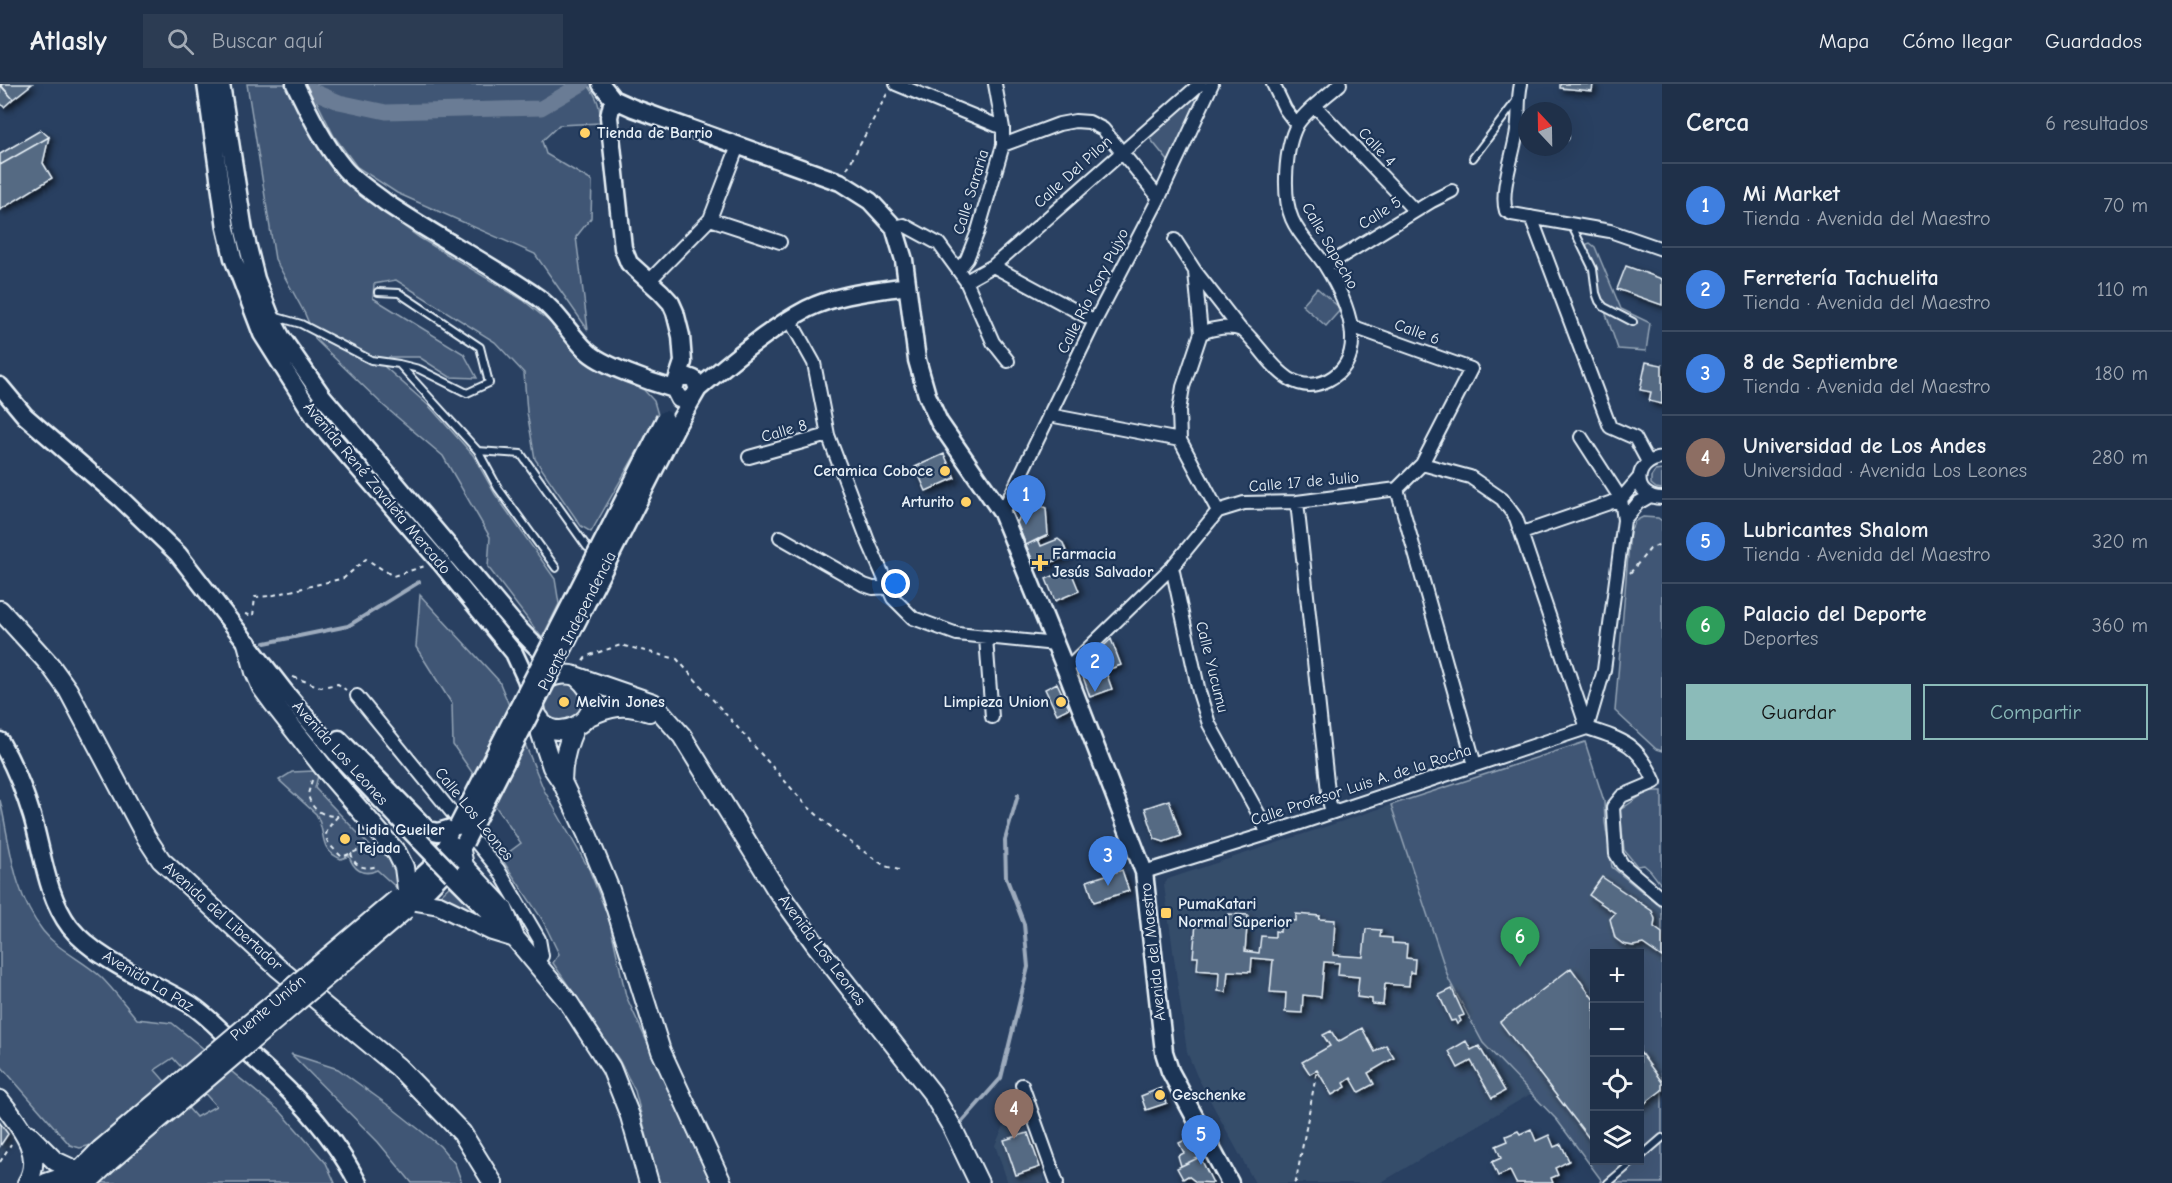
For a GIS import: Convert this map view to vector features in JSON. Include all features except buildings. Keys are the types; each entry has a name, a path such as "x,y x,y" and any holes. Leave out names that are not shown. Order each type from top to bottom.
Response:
{"main road":[{"name":"Avenida René Zavaleta Mercado","path":"206,84 226,228 233,258 262,334 315,418 440,562 514,653 537,712"},
{"name":"Avenida René Zavaleta Mercado","path":"221,84 244,231 256,279 270,315 293,356 322,398 516,626 571,676"},
{"path":"295,84 313,123 344,168 360,184 405,215 535,295 558,316 587,352 657,384 676,386 679,399 694,394 808,308 865,292 907,286"},
{"path":"601,84 613,99"},
{"name":"Puente Independencia","path":"463,847 671,422 676,386 683,362 681,336 671,303 629,263 623,248 609,117 613,99"},
{"name":"Avenida del Maestro","path":"613,99 840,182 870,201 894,227 904,260 916,360 927,395 939,423 1002,513 1144,872 1164,1052 1170,1071 1230,1183"},
{"name":"Avenida Los Leones","path":"0,386 25,416 121,499 178,554 285,692 338,755 536,962 569,1004 611,1068 630,1116 649,1183"},
{"name":"Puente Independencia","path":"458,826 671,422 694,394"},
{"name":"Avenida del Libertador","path":"0,610 50,665 68,690 146,837 161,860 277,967 398,1066 462,1133 493,1183"},
{"path":"247,643 262,688 323,767 398,853 404,867 407,900 439,905 492,931 514,938"},
{"path":"562,782 565,749 591,702 590,693 585,684 571,676 548,678 542,683 535,696 541,734 552,767 562,782 587,834 610,890 661,1051 722,1183"},
{"name":"Avenida Los Leones","path":"571,676 653,703 682,736 776,889 816,945 932,1093 952,1127 979,1183"},
{"path":"285,692 301,696 349,750 428,830 438,832 458,826"},
{"path":"537,712 547,726 564,731 620,706 637,707 665,717"},
{"name":"Avenida La Paz","path":"0,741 13,763 32,816 55,900 71,928 101,955 191,1005 258,1061 304,1106 346,1160 358,1183"},
{"name":"Puente Unión","path":"407,900 438,861 458,826"},
{"path":"463,847 462,860 469,872 503,908 514,938"},
{"name":"Puente Unión","path":"81,1181 105,1155 454,862 463,847"},
{"path":"0,1100 30,1146 34,1163 27,1183"},
{"path":"19,1127 55,1161 81,1181"},
{"path":"46,1183 81,1181"}],"street":[{"path":"895,84 1003,128"},
{"name":"Calle Sararia","path":"958,270 967,259 978,231 1003,145 1003,128 995,84"},
{"name":"Calle Del Pilon","path":"966,281 993,266 1121,151 1200,84"},
{"name":"Calle Río Kory Pujyo","path":"1002,513 1095,321 1159,198 1212,84"},
{"path":"1273,84 1285,109 1297,125"},
{"name":"Calle Sapecho","path":"1175,240 1195,271 1241,330 1286,378 1301,385 1312,386 1340,373 1349,358 1352,345 1351,326 1345,303 1326,266 1304,240 1292,219 1286,200 1286,172 1297,125 1340,84"},
{"path":"1519,102 1521,84"},
{"name":"Calle 4","path":"1315,106 1415,212"},
{"path":"1003,145 1059,124 1089,122 1104,129 1159,198"},
{"path":"1518,145 1504,204 1506,211 1531,218 1610,231 1662,249"},
{"path":"649,280 710,219 738,146"},
{"name":"Calle 5","path":"1326,266 1452,191"},
{"path":"1531,218 1610,427 1635,438 1648,462"},
{"path":"710,219 780,242"},
{"path":"894,227 904,225 939,244 966,281 993,342 1008,361"},
{"path":"993,266 1095,321"},
{"path":"1066,670 1172,567 1218,511 1180,440 1179,411 1184,387 1202,333 1195,271"},
{"path":"790,320 814,363 828,435 893,598 913,618 957,634 1055,644"},
{"name":"Calle 6","path":"1351,326 1472,369 1422,464"},
{"path":"1202,333 1223,327 1241,330"},
{"path":"1049,415 1180,440"},
{"name":"Calle 8","path":"749,457 828,435"},
{"path":"1581,437 1621,499 1624,520 1604,670 1587,728"},
{"path":"1522,533 1621,499 1639,478 1648,462 1662,458"},
{"path":"1475,765 1397,489 1422,464 1470,477 1502,499 1516,518 1587,728"},
{"path":"1639,478 1644,491 1656,497"},
{"name":"Calle 17 de Julio","path":"1218,511 1244,503 1297,502 1397,489"},
{"path":"1624,520 1638,503 1656,497"},
{"path":"1297,502 1332,812"},
{"path":"780,537 864,585 873,588 888,587"},
{"name":"Calle Yucumu","path":"1172,567 1199,692 1209,724 1263,822 1267,834"},
{"path":"986,638 992,717"},
{"name":"Calle Los Leones","path":"357,696 498,869 538,939 542,956 536,962"},
{"path":"1587,728 1623,740 1646,762 1655,782 1622,796 1613,807 1614,830 1616,854 1622,864 1662,898"},
{"name":"Calle Profesor Luis A. de la Rocha","path":"1144,872 1267,834 1587,728"},
{"path":"1022,1084 1057,1183"}],"lane":[{"path":"1473,158 1518,99"},
{"path":"1571,223 1593,269 1599,301 1604,307 1633,322"},
{"path":"270,315 301,324 371,360 419,369 467,393 489,383 480,347 399,293 378,292"},
{"path":"399,364 478,451 498,488 556,568"},
{"path":"478,451 521,454 587,547"},
{"path":"1644,1154 1662,1138"},
{"path":"1608,1183 1630,1165"}],"path":[{"path":"840,182 895,84"},
{"path":"1614,586 1626,578 1650,549 1662,543"},
{"path":"243,614 254,616 255,597 270,596 344,578 366,559 393,576 440,562"},
{"path":"571,676 587,656 621,645 677,659 807,806 863,851 885,866 899,870"},
{"path":"292,676 321,687 338,684 357,696"},
{"path":"315,775 308,789 311,804 322,814 338,816 327,828 327,843 342,857 359,850 366,843"},
{"path":"351,853 356,864 363,868 378,867"},
{"path":"1294,1183 1317,1070"},
{"path":"0,1162 19,1127"}],"shaded area":[{"path":"247,84 288,84 331,164 357,192 420,238 523,300 551,323 582,359 591,366 644,390 654,401 658,415 591,532 581,526 535,459 527,412 524,373 495,342 396,280 374,284 373,298 464,354 477,378 450,377 419,357 389,357 385,367 429,406 473,455 495,494 555,579 559,604 542,638 488,567 490,537 443,456 384,406 316,340 305,314 275,259"},
{"path":"308,84 587,84 598,102 601,123 559,125 542,141 546,154 592,181 591,218 576,237 588,330 535,254 397,193 357,167 334,136"},
{"path":"1205,85 1169,162 1148,136"},
{"path":"1590,243 1595,247 1621,309 1650,323 1646,351 1618,349 1585,253 1587,244"},
{"path":"1317,288 1341,309 1326,326 1302,305"},
{"path":"1662,470 1662,489 1651,484 1651,477 1655,471"},
{"path":"1643,517 1658,518 1662,521 1662,751 1656,749 1615,711 1630,531 1635,521"},
{"path":"420,595 499,681 544,790 589,869 609,919 626,996 712,1183 659,1183 635,1091 619,1060 553,963 559,954 542,919 501,858 521,843 453,745 452,704 416,647"},
{"path":"563,682 577,688 583,702 577,716 563,722 549,716 543,702 549,688"},
{"path":"1585,742 1604,801 1612,867 1662,908 1662,1183 1600,1183 1602,1181 1590,1165 1644,1165 1644,949 1590,949 1590,1165 1557,1120 1483,1043 1449,980 1391,805"},
{"path":"314,771 318,776 315,788 373,849 384,847 397,862 398,889 377,870 363,872 353,865 349,856 341,859 333,855 325,845 316,814 279,780 292,772"},
{"path":"1648,791 1662,791 1662,885 1644,865 1637,866 1624,850 1620,810"},
{"path":"0,800 19,884 33,916 49,938 101,977 137,1019 172,1023 281,1112 326,1163 335,1183 94,1183 95,1144 80,1148 70,1145 0,1065","holes":["173,1058 216,1106 196,1117 155,1070"]},
{"path":"1391,805 1449,980 1483,1043 1532,1093 1380,1183 1255,1183 1197,1076 1187,1052 1164,885 1168,879"},
{"path":"450,886 490,924 439,896"},
{"path":"291,1054 338,1069 392,1108 440,1146 455,1164 462,1183 412,1183 378,1142"},
{"path":"1017,1099 1046,1183 1008,1183 995,1145"},
{"path":"0,1118 14,1136 0,1158"}],"waterway":[{"path":"308,84 310,90 339,102 386,112 541,108 582,84"},
{"path":"265,643 348,626 419,582"},
{"path":"961,1123 1001,1078 1028,967 1024,924 1006,877 1005,840 1018,795"}],"place":[{"name":"Tienda de Barrio","path":"585,133"},
{"name":"Ceramica Coboce","path":"945,471"},
{"name":"Arturito","path":"966,502"},
{"name":"Mi Market","path":"1026,525"},
{"name":"Farmacia Jesús Salvador","path":"1040,563"},
{"name":"Ferretería Tachuelita","path":"1095,692"},
{"name":"Melvin Jones","path":"564,702"},
{"name":"Limpieza Union","path":"1061,702"},
{"name":"Lidia Gueiler Tejada","path":"345,839"},
{"name":"8 de Septiembre","path":"1108,886"},
{"name":"PumaKatari Normal Superior","path":"1166,913"},
{"name":"Palacio del Deporte","path":"1520,967"},
{"name":"Geschenke","path":"1160,1095"},
{"name":"Universidad de Los Andes","path":"1014,1139"},
{"name":"Lubricantes Shalom","path":"1201,1165"}]}
